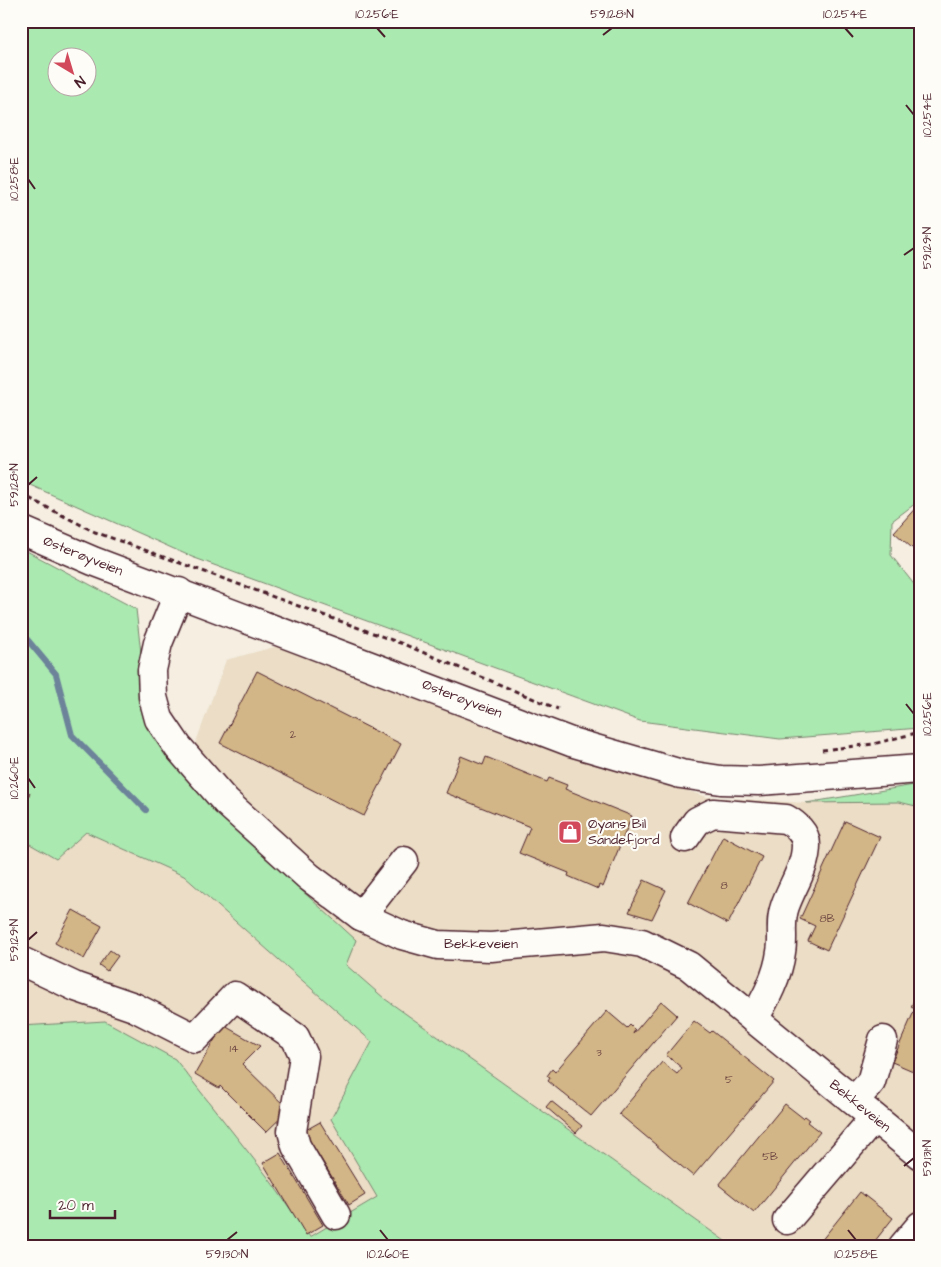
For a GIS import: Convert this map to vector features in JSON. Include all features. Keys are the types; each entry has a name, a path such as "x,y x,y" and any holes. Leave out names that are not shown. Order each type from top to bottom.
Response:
{"street":[{"name":"Østerøyveien","path":"21,530 571,742 681,774 720,780 759,781 920,769"},
{"name":"Bekkeveien","path":"179,592 158,643 152,670 153,697 159,719 178,747 226,802 309,877 361,916 402,935 438,945 491,947 604,937 642,943 689,966 920,1155"},
{"path":"685,838 697,821 713,813 786,819 795,824 806,843 803,866 784,907 780,925 782,951 772,987 754,1019"},
{"path":"361,916 404,861"},
{"path":"21,961 76,987 134,1007 195,1038 235,996 295,1037 304,1056 292,1131 296,1146 336,1215"},
{"path":"787,1220 864,1110 883,1040"},
{"path":"903,1246 920,1226"}],"path":[{"path":"21,494 95,532 403,644 563,711"},
{"path":"816,750 873,744 920,732"}],"shaded area":[{"path":"278,646 605,764 707,797 806,803 899,802 920,807 920,1246 732,1246 385,999 346,965 184,775 226,660"},
{"path":"86,832 184,876 372,1042 331,1119 378,1197 310,1237 267,1176 105,1021 21,1026 21,839 56,859"}],"green space":[{"path":"21,21 920,21 920,500 892,521 891,555 920,592 920,728 780,739 640,721 192,557 21,481"},
{"path":"21,548 136,609 149,724 184,775 218,814 356,940 346,965 385,999 732,1246 21,1246 21,1026 105,1021 175,1059 267,1176 310,1237 377,1197 331,1119 372,1042 184,876 86,832 56,859 21,839"},
{"path":"920,784 920,807 899,802 806,803"}],"building":[{"path":"920,505 920,555 894,532"},
{"path":"257,671 401,744 364,816 220,743"},
{"path":"461,756 483,765 486,757 547,782 549,778 567,785 565,789 632,816 603,887 599,885 598,889 568,876 569,873 519,853 530,827 446,793"},
{"path":"22,789 30,793 26,801 21,799"},
{"path":"845,821 880,837 827,950 808,941 815,926 800,919"},
{"path":"723,836 762,857 728,924 688,903"},
{"path":"644,880 666,890 652,919 629,912"},
{"path":"73,910 102,926 84,959 55,943"},
{"path":"110,950 118,956 107,971 99,965"},
{"path":"920,986 920,1074 892,1062 915,1009 911,1007"},
{"path":"661,1001 677,1015 591,1116 548,1081 550,1078 547,1076 552,1069 555,1072 607,1011 627,1028 630,1025 635,1030 633,1034"},
{"path":"694,1021 710,1033 712,1031 774,1081 693,1176 619,1114 662,1062 677,1074 682,1068 666,1055"},
{"path":"223,1025 260,1046 242,1064 289,1110 266,1132 220,1086 219,1088 195,1074"},
{"path":"551,1101 582,1126 576,1133 546,1107"},
{"path":"785,1104 803,1118 805,1116 810,1120 807,1122 820,1132 754,1213 719,1185"},
{"path":"320,1122 365,1195 349,1205 304,1131"},
{"path":"280,1153 323,1225 306,1235 263,1163"},
{"path":"860,1192 893,1218 871,1246 817,1246"}],"waterway":[{"path":"21,632 56,674 72,735 146,810"}],"place":[{"name":"Øyans Bil Sandefjord","path":"570,832"}]}
